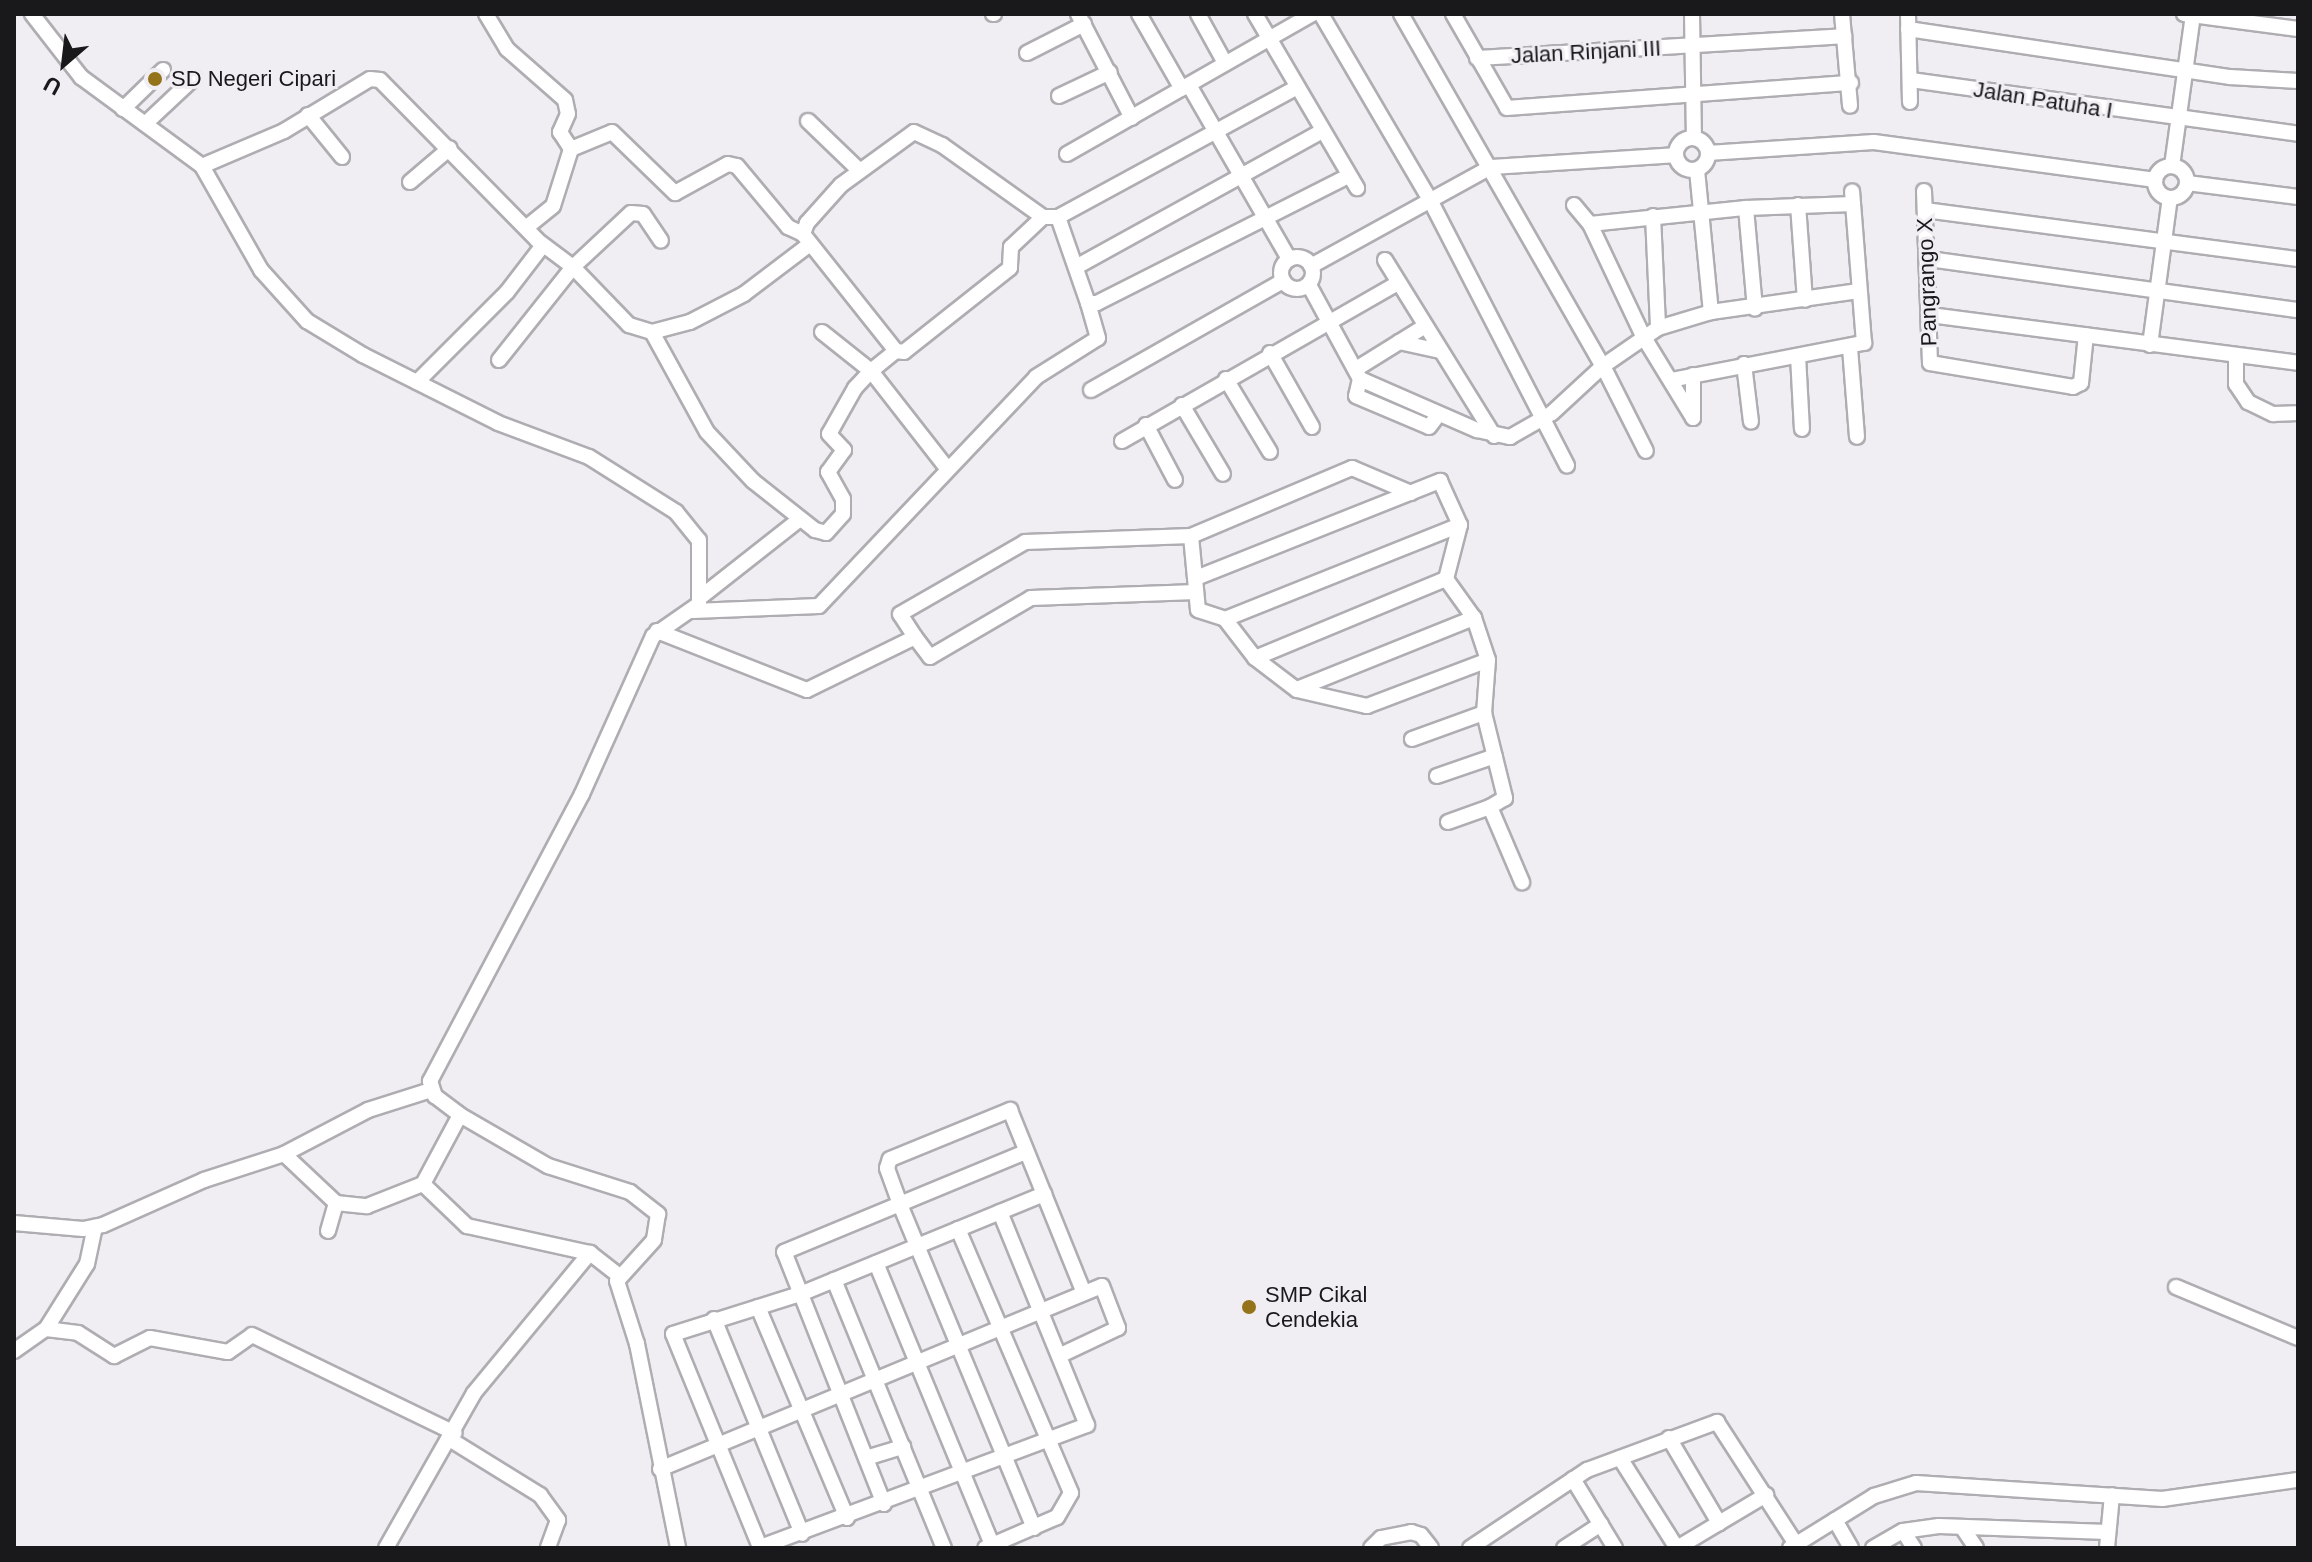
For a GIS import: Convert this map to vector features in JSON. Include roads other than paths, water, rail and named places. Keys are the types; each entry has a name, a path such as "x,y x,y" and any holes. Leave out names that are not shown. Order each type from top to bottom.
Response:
{"street":[{"path":"32,14 72,68 202,166 261,270 295,311 331,338 417,382 508,427 589,457 676,512 699,540 702,596"},
{"path":"486,14 507,49 565,100 568,114 560,132 571,149"},
{"path":"1139,14 1216,132 1265,223 1289,259"},
{"path":"1198,14 1225,63"},
{"path":"1088,303 1106,301 1353,182 1321,132 1255,14"},
{"path":"1067,154 1312,14"},
{"path":"1321,14 1429,198 1567,465"},
{"path":"1401,14 1603,366 1646,451"},
{"path":"1453,14 1507,108 1851,83"},
{"path":"1692,14 1696,96 1694,138 1708,153"},
{"path":"1842,14 1851,83 1850,106"},
{"path":"2172,166 2188,15 2298,29"},
{"path":"1027,53 1081,19 1132,118"},
{"path":"1910,102 1908,22 2184,70 2298,81"},
{"name":"Jalan Rinjani III","path":"1477,58 1844,36"},
{"path":"123,109 163,70"},
{"path":"1059,96 1110,72"},
{"path":"145,124 194,78"},
{"path":"202,166 308,115 370,79 380,80 543,245 573,267 618,317 652,332 669,331 744,294 806,239 824,202 859,170 914,132 942,145 1051,217 1076,267 1098,338 1036,377 946,467 819,606 693,611 657,631 582,794 430,1081 431,1090 460,1115 548,1166 630,1192 655,1209 660,1224 654,1240 619,1276"},
{"name":"Jalan Patuha I","path":"1911,80 2176,120 2298,134"},
{"path":"652,332 707,432 753,481 800,519 826,533 843,514 843,499 828,472 844,450 829,434 855,388 871,371 896,351 913,348 1010,268 1011,247 1051,217 1296,88"},
{"path":"308,115 342,157"},
{"path":"808,121 859,170"},
{"path":"527,227 553,206 571,149 612,132 675,193 732,164 788,227 806,239 896,351"},
{"path":"1076,267 1321,132"},
{"path":"1675,155 1683,140 1694,138"},
{"path":"1708,153 1874,142 2155,180"},
{"path":"410,182 450,148"},
{"path":"1708,153 1697,170 1705,212 1711,312"},
{"path":"1311,266 1429,198 1491,167 1675,155"},
{"path":"1675,155 1684,169 1697,170"},
{"path":"2172,166 2186,175 2187,183 2178,197 2170,198 2156,189 2155,180 2157,172 2172,166"},
{"path":"2187,183 2298,197"},
{"name":"Pangrango X","path":"1924,191 1929,259 1929,358 1934,366 2073,387 2081,383 2086,335"},
{"path":"1590,224 1853,198 1859,291 1857,437"},
{"path":"2150,345 2170,198"},
{"path":"1574,205 1590,224 1643,336 1693,418 1693,375"},
{"path":"1798,205 1805,300"},
{"path":"1746,208 1755,309"},
{"path":"1925,210 2298,259"},
{"path":"499,360 573,267 636,211 661,241"},
{"path":"1653,216 1658,328"},
{"path":"417,382 507,292 543,245"},
{"path":"1289,259 1306,259 1311,266 1309,285 1358,374 1438,415 1494,436 1510,437 1542,420 1603,366 1658,328 1711,312 1755,309 1859,291"},
{"path":"1289,259 1280,273 1283,281 1297,290 1309,285"},
{"path":"1929,259 2298,310"},
{"path":"1385,260 1494,436"},
{"path":"1091,390 1283,281"},
{"path":"1122,441 1270,353 1329,324 1398,283"},
{"path":"1930,315 2236,358 2298,363"},
{"path":"1358,374 1425,326"},
{"path":"822,332 871,371 946,467"},
{"path":"1399,342 1440,351"},
{"path":"1671,380 1744,364 1857,346"},
{"path":"1270,353 1312,427"},
{"path":"1798,356 1802,429"},
{"path":"2236,358 2236,384 2248,402 2273,414 2298,413"},
{"path":"1744,364 1751,422"},
{"path":"1226,379 1270,452"},
{"path":"1182,405 1223,474"},
{"path":"1146,425 1168,474"},
{"path":"1411,493 1352,468 1191,536 1025,542 900,614 930,657 1031,598 1196,585 1440,481 1460,525 1446,579"},
{"path":"693,611 702,596 800,519"},
{"path":"1225,619 1460,525"},
{"path":"1191,536 1198,610 1225,619 1255,658 1297,690 1367,706 1488,660"},
{"path":"1446,579 1474,618 1488,660 1484,713 1505,798 1490,807 1448,822"},
{"path":"1255,658 1446,579"},
{"path":"1297,690 1474,618"},
{"path":"657,631 807,690 915,637"},
{"path":"1412,739 1484,713"},
{"path":"1437,776 1495,756"},
{"path":"1490,807 1522,882"},
{"path":"14,1223 95,1227 204,1180 284,1154 346,1119 431,1090"},
{"path":"1034,1528 900,1204 887,1168 890,1159 1007,1109 1084,1293"},
{"path":"284,1154 336,1203 367,1206 423,1184 460,1115"},
{"path":"884,1504 784,1252 1026,1152"},
{"path":"423,1184 467,1226 483,1233 590,1253 619,1276 678,1548"},
{"path":"1000,1212 1089,1420 847,1518 766,1548 757,1545 671,1336 714,1319 800,1294 918,1246 958,1229 1044,1194"},
{"path":"328,1231 336,1203"},
{"path":"14,1351 46,1329 87,1264 95,1227"},
{"path":"876,1263 962,1472 988,1546 1034,1528 1057,1517 1071,1493 958,1229"},
{"path":"386,1548 491,1369 590,1253"},
{"path":"834,1280 944,1548"},
{"path":"2176,1287 2298,1338"},
{"path":"660,1469 1041,1310 1084,1293 1105,1289 1119,1326 1061,1355"},
{"path":"758,1307 847,1518"},
{"path":"714,1319 802,1534"},
{"path":"46,1329 78,1333 114,1356 150,1338 228,1352 252,1335 453,1436 540,1495 558,1520 548,1548"},
{"path":"1470,1548 1573,1479 1669,1438 1717,1422 1766,1495 1793,1546 1874,1496 1916,1483 2162,1499 2298,1480"},
{"path":"1669,1438 1719,1523"},
{"path":"866,1458 903,1447"},
{"path":"1620,1458 1677,1548 1766,1495"},
{"path":"1573,1479 1615,1548"},
{"path":"2107,1548 2112,1495"},
{"path":"1835,1520 1851,1548"},
{"path":"1564,1548 1601,1524"},
{"path":"1873,1548 1903,1531 1962,1527 2108,1532"},
{"path":"1962,1527 1976,1548"},
{"path":"1903,1531 1914,1548"},
{"path":"1371,1548 1381,1538 1411,1532 1431,1548"}],"place":[{"name":"SD Negeri Cipari","path":"155,79"},
{"name":"SMP Cikal Cendekia","path":"1249,1307"}]}
